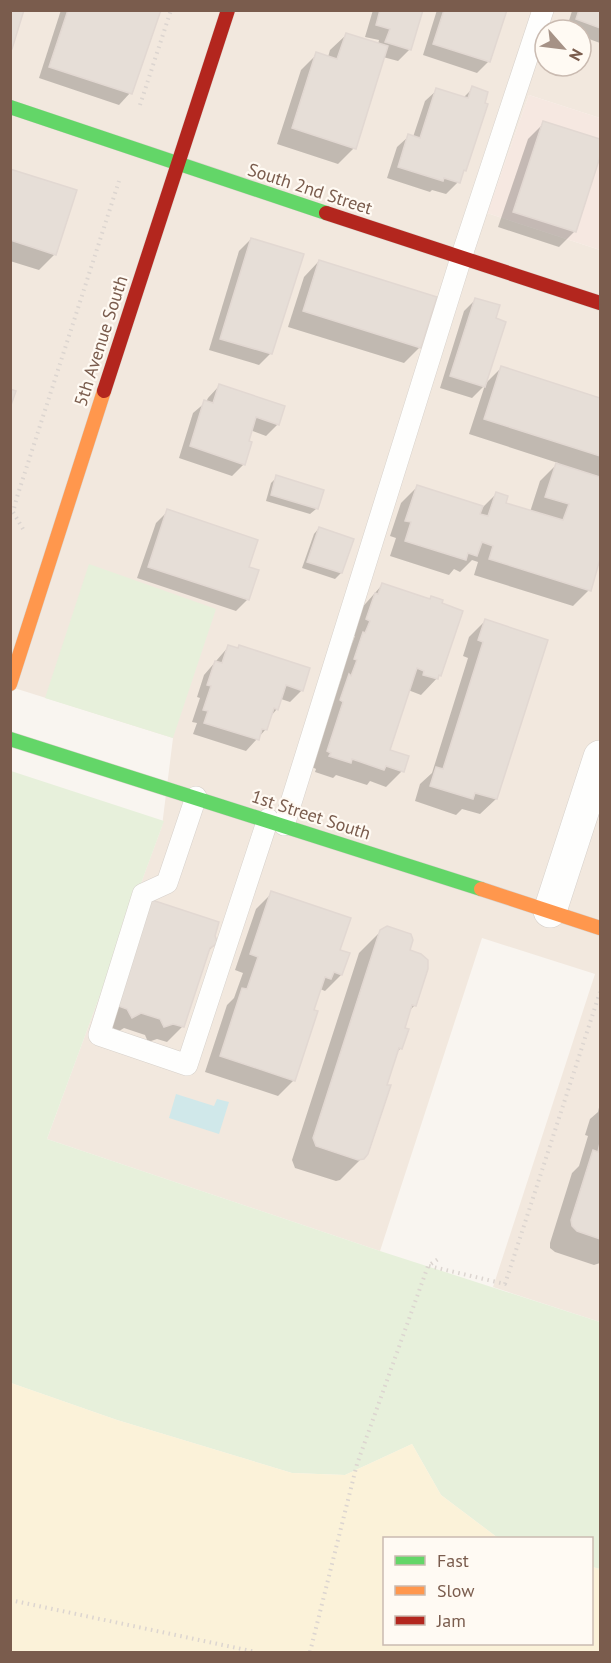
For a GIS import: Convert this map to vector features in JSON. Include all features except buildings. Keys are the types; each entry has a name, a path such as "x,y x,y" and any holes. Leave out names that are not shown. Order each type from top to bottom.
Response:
{"street":[{"name":"5th Avenue South","path":"10,684 228,10"},
{"name":"South 2nd Street","path":"10,106 177,164 600,303"},
{"name":"1st Street South","path":"10,739 276,822 600,928"},
{"path":"550,912 600,757"}],"lane":[{"path":"196,797 167,883 143,894 99,1035 187,1065 276,822 543,10"}],"path":[{"path":"140,105 171,10"},
{"path":"25,532 13,512 17,497 120,176"},
{"path":"428,1266 505,1284 600,992"},
{"path":"310,1653 357,1464 428,1266 441,1257"},
{"path":"10,1600 256,1653"}],"shaded area":[{"path":"11,11 600,11 600,118 529,95 487,213 600,250 600,1322 493,1287 595,974 482,938 380,1251 47,1139 162,826 173,738 11,687"},
{"path":"529,95 600,118 600,250 487,213"}],"green space":[{"path":"89,564 216,609 173,738 45,698"},
{"path":"11,771 164,821 47,1139 600,1322 600,1569 593,1567 593,1537 497,1537 441,1495 412,1444 345,1475 292,1473 117,1420 11,1383"}],"sand":[{"path":"11,1383 117,1420 292,1473 345,1475 412,1444 441,1495 497,1537 383,1537 383,1645 593,1645 593,1567 600,1569 600,1652 11,1652"}],"water":[{"path":"176,1094 214,1106 217,1099 229,1102 219,1134 169,1118"}],"traffic: fast":[{"path":"10,107 326,213"},
{"path":"10,739 481,889"}],"traffic: slow":[{"path":"10,684 104,391"},
{"path":"481,889 600,928"}],"traffic: jam":[{"path":"104,391 228,10"},
{"path":"326,213 600,303"}]}
